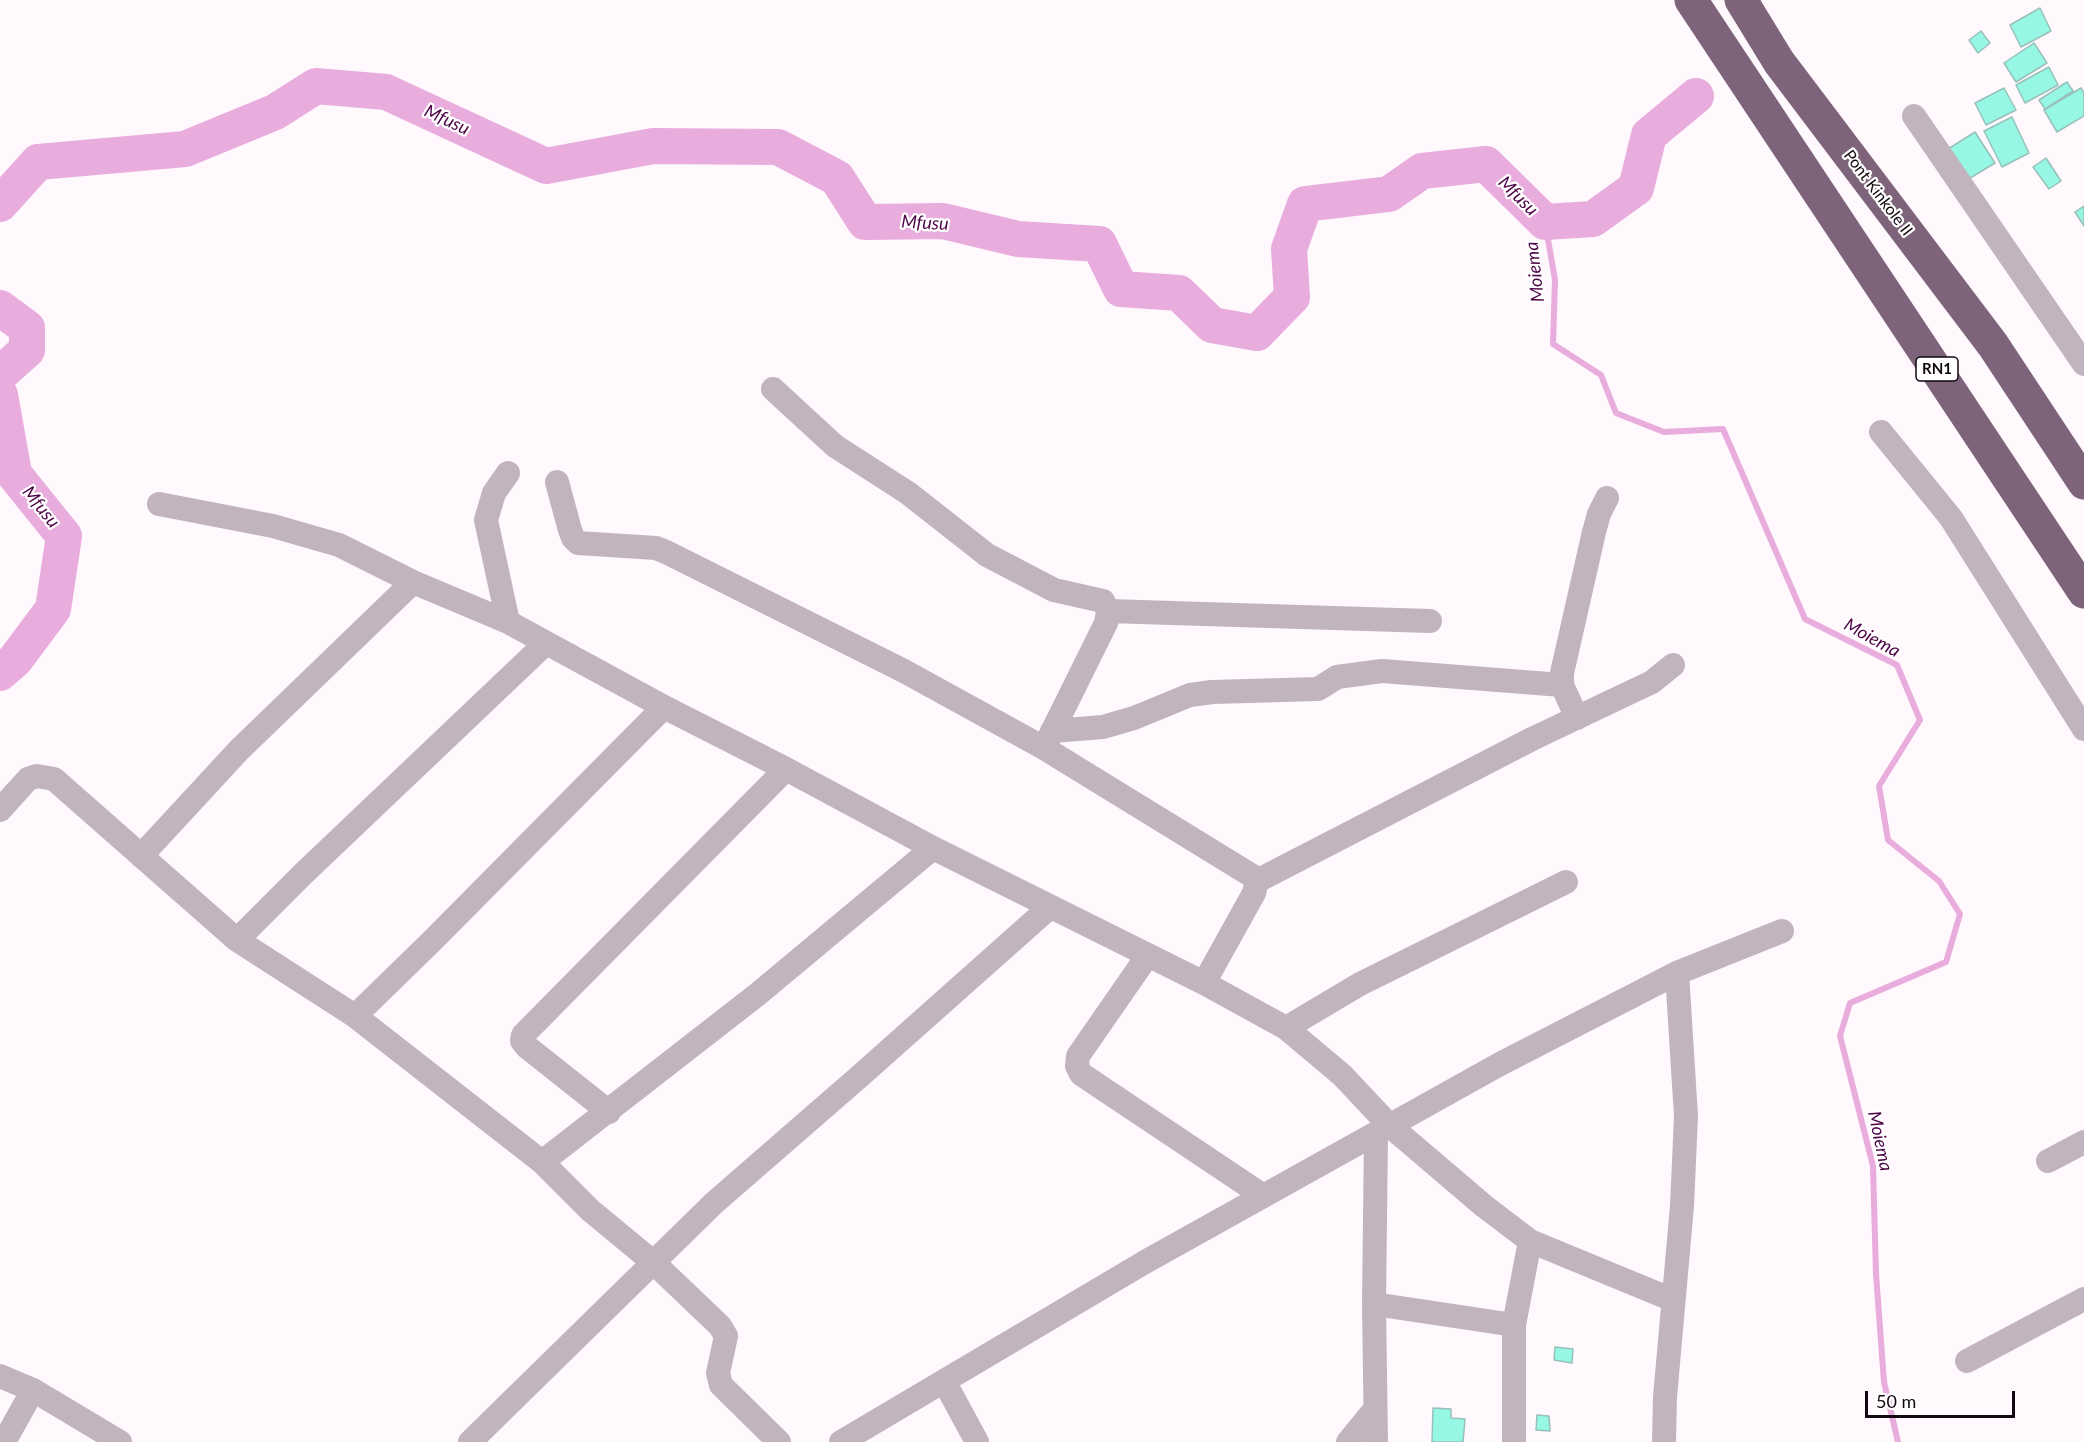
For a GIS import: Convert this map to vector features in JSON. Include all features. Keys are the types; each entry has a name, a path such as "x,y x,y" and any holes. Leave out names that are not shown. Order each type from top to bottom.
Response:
{"highway":[{"name":"RN1","path":"1691,0 2084,592"},
{"name":"Pont Kinkole II","path":"1740,0 1779,63 1978,324 2084,483"}],"street":[{"path":"1914,116 2084,364"},
{"path":"774,389 835,446 908,493 987,555 1054,590 1102,601 1108,610 1106,623 1048,739"},
{"path":"1881,432 1951,518 2084,729"},
{"path":"508,473 494,493 486,520 508,622"},
{"path":"557,482 570,530 578,543 656,548 666,552 904,671 1048,739 1254,876 1257,881 1254,894 1204,983"},
{"path":"1577,718 1562,685 1562,673 1594,532 1607,498"},
{"path":"159,504 273,526 339,545 413,582 508,622 664,707 933,848 1204,983 1286,1028 1342,1075 1382,1129 1530,1241 1672,1300"},
{"path":"141,856 239,750 413,582"},
{"path":"1108,610 1430,621"},
{"path":"237,940 304,873 546,643"},
{"path":"1257,881 1652,682 1673,665"},
{"path":"1048,739 1134,718 1190,695 1318,688 1337,676 1382,671 1562,685"},
{"path":"355,1016 664,707"},
{"path":"609,1112 526,1047 522,1041 523,1035 786,769"},
{"path":"0,810 28,779 37,776 54,779 237,940 355,1016 542,1162 590,1210 654,1263 720,1326 726,1336 718,1373 722,1385 780,1442"},
{"path":"542,1162 758,994 933,848"},
{"path":"1286,1028 1360,984 1566,882"},
{"path":"470,1442 714,1203 869,1069 1050,907"},
{"path":"841,1442 1262,1196 1500,1064 1677,973 1782,931"},
{"path":"1148,955 1078,1056 1077,1065 1081,1074 1262,1196"},
{"path":"1664,1442 1672,1300 1682,1206 1686,1116 1677,973"},
{"path":"1376,1442 1374,1304 1382,1129"},
{"path":"2048,1161 2084,1143"},
{"path":"1514,1442 1514,1326 1530,1241"},
{"path":"1967,1361 2084,1299"},
{"path":"1374,1304 1514,1326"},
{"path":"0,1376 33,1390 120,1442"},
{"path":"944,1381 977,1442"},
{"path":"4,1442 33,1390"},
{"path":"1348,1442 1375,1408"}],"building":[{"path":"2040,8 2051,31 2021,47 2010,25"},
{"path":"1981,31 1990,43 1978,53 1969,40"},
{"path":"2034,43 2047,63 2016,82 2004,63"},
{"path":"2049,67 2058,85 2025,103 2016,85"},
{"path":"2067,82 2073,91 2045,109 2039,100"},
{"path":"2004,88 2016,110 1986,125 1975,103"},
{"path":"2081,88 2084,93 2084,116 2057,132 2044,110"},
{"path":"2012,117 2029,153 2002,167 1984,131"},
{"path":"1975,132 1995,163 1967,180 1948,149"},
{"path":"2046,158 2061,181 2049,189 2033,167"},
{"path":"2084,206 2084,226 2075,212"},
{"path":"1555,1347 1573,1349 1572,1363 1554,1360"},
{"path":"1433,1408 1451,1409 1451,1418 1465,1419 1463,1442 1432,1442"},
{"path":"1537,1415 1549,1416 1550,1431 1536,1430"}],"waterway":[{"name":"Mfusu","path":"0,204 38,162 185,149 275,112 316,86 386,92 546,166 653,146 778,147 837,178 865,222 943,221 1018,239 1099,244 1121,289 1179,293 1212,325 1257,333 1292,297 1289,249 1305,204 1389,194 1422,171 1486,164 1545,222 1593,219 1636,188 1649,135 1696,96"},
{"name":"Moiema","path":"1545,222 1555,280 1553,344 1601,375 1616,413 1664,432 1723,429 1805,619 1897,665 1920,720 1879,786 1888,840 1939,881 1960,914 1946,962 1850,1003 1840,1036 1873,1166 1876,1274 1884,1382 1898,1442"},
{"name":"Mfusu","path":"0,308 27,328 27,350 0,374"},
{"name":"Mfusu","path":"0,395 14,474 64,536 53,609 15,660 0,673"}]}
